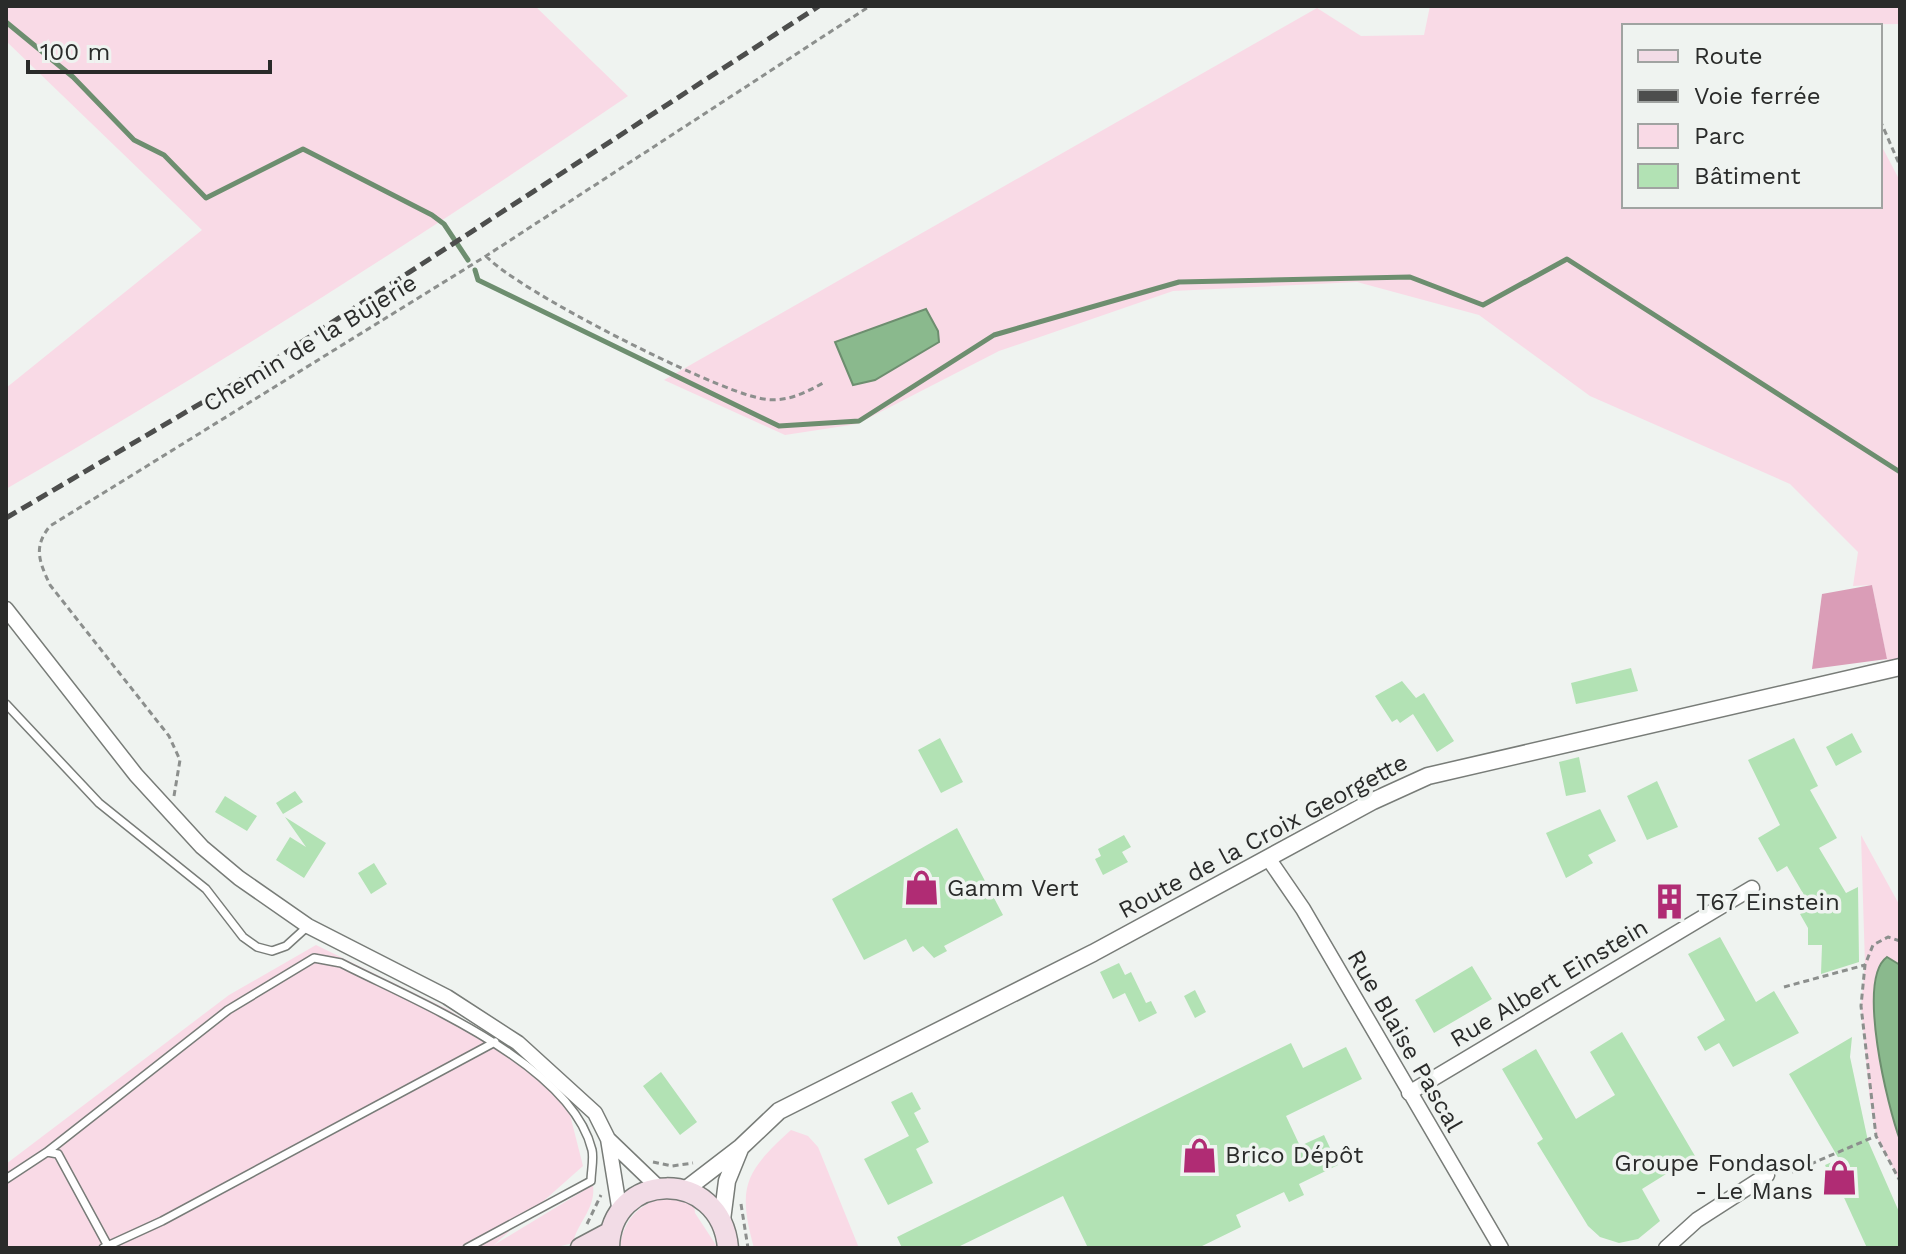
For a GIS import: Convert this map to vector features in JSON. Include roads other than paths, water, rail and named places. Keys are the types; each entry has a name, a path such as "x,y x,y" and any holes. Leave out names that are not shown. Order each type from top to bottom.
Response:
{"main road":[{"path":"581,1248 610,1240 620,1213 639,1195 659,1188 685,1190 705,1200 722,1220 728,1248"}],"street":[{"path":"6,609 93,724 167,810 239,878 308,926 447,997 518,1043 595,1113 608,1139 620,1213"},
{"name":"Route de la Croix Georgette","path":"685,1190 790,1106 1093,953 1428,776 1900,667"},
{"name":"Rue Blaise Pascal","path":"1268,858 1303,909 1501,1248"},
{"name":"Rue Albert Einstein","path":"1409,1093 1752,888"},
{"path":"608,1139 659,1188"},
{"name":"Route de la Croix Georgette","path":"722,1220 727,1181 741,1147"},
{"path":"1666,1248 1697,1220 1767,1175"}],"lane":[{"path":"6,704 99,803 206,889 243,937 257,947 272,951 286,946 308,926"},
{"path":"6,1179 47,1152 228,1010 314,958 341,963 495,1042 565,1098 593,1151 591,1181 467,1248"},
{"path":"47,1152 58,1154 67,1167 107,1247 495,1042"}],"waterway":[{"path":"6,22 73,77 134,140 164,155 206,198 303,149 432,215 444,224 468,260"},
{"path":"475,270 478,280 779,426 859,421 994,335 1179,282 1410,277 1483,305 1567,259 1900,472"}],"railway":[{"path":"6,518 271,362 819,6"}],"place":[{"name":"Gamm Vert","path":"921,888"},
{"name":"T67 Einstein","path":"1670,902"},
{"name":"Brico Dépôt","path":"1199,1155"},
{"name":"Groupe Fondasol - Le Mans","path":"1839,1177"}]}
